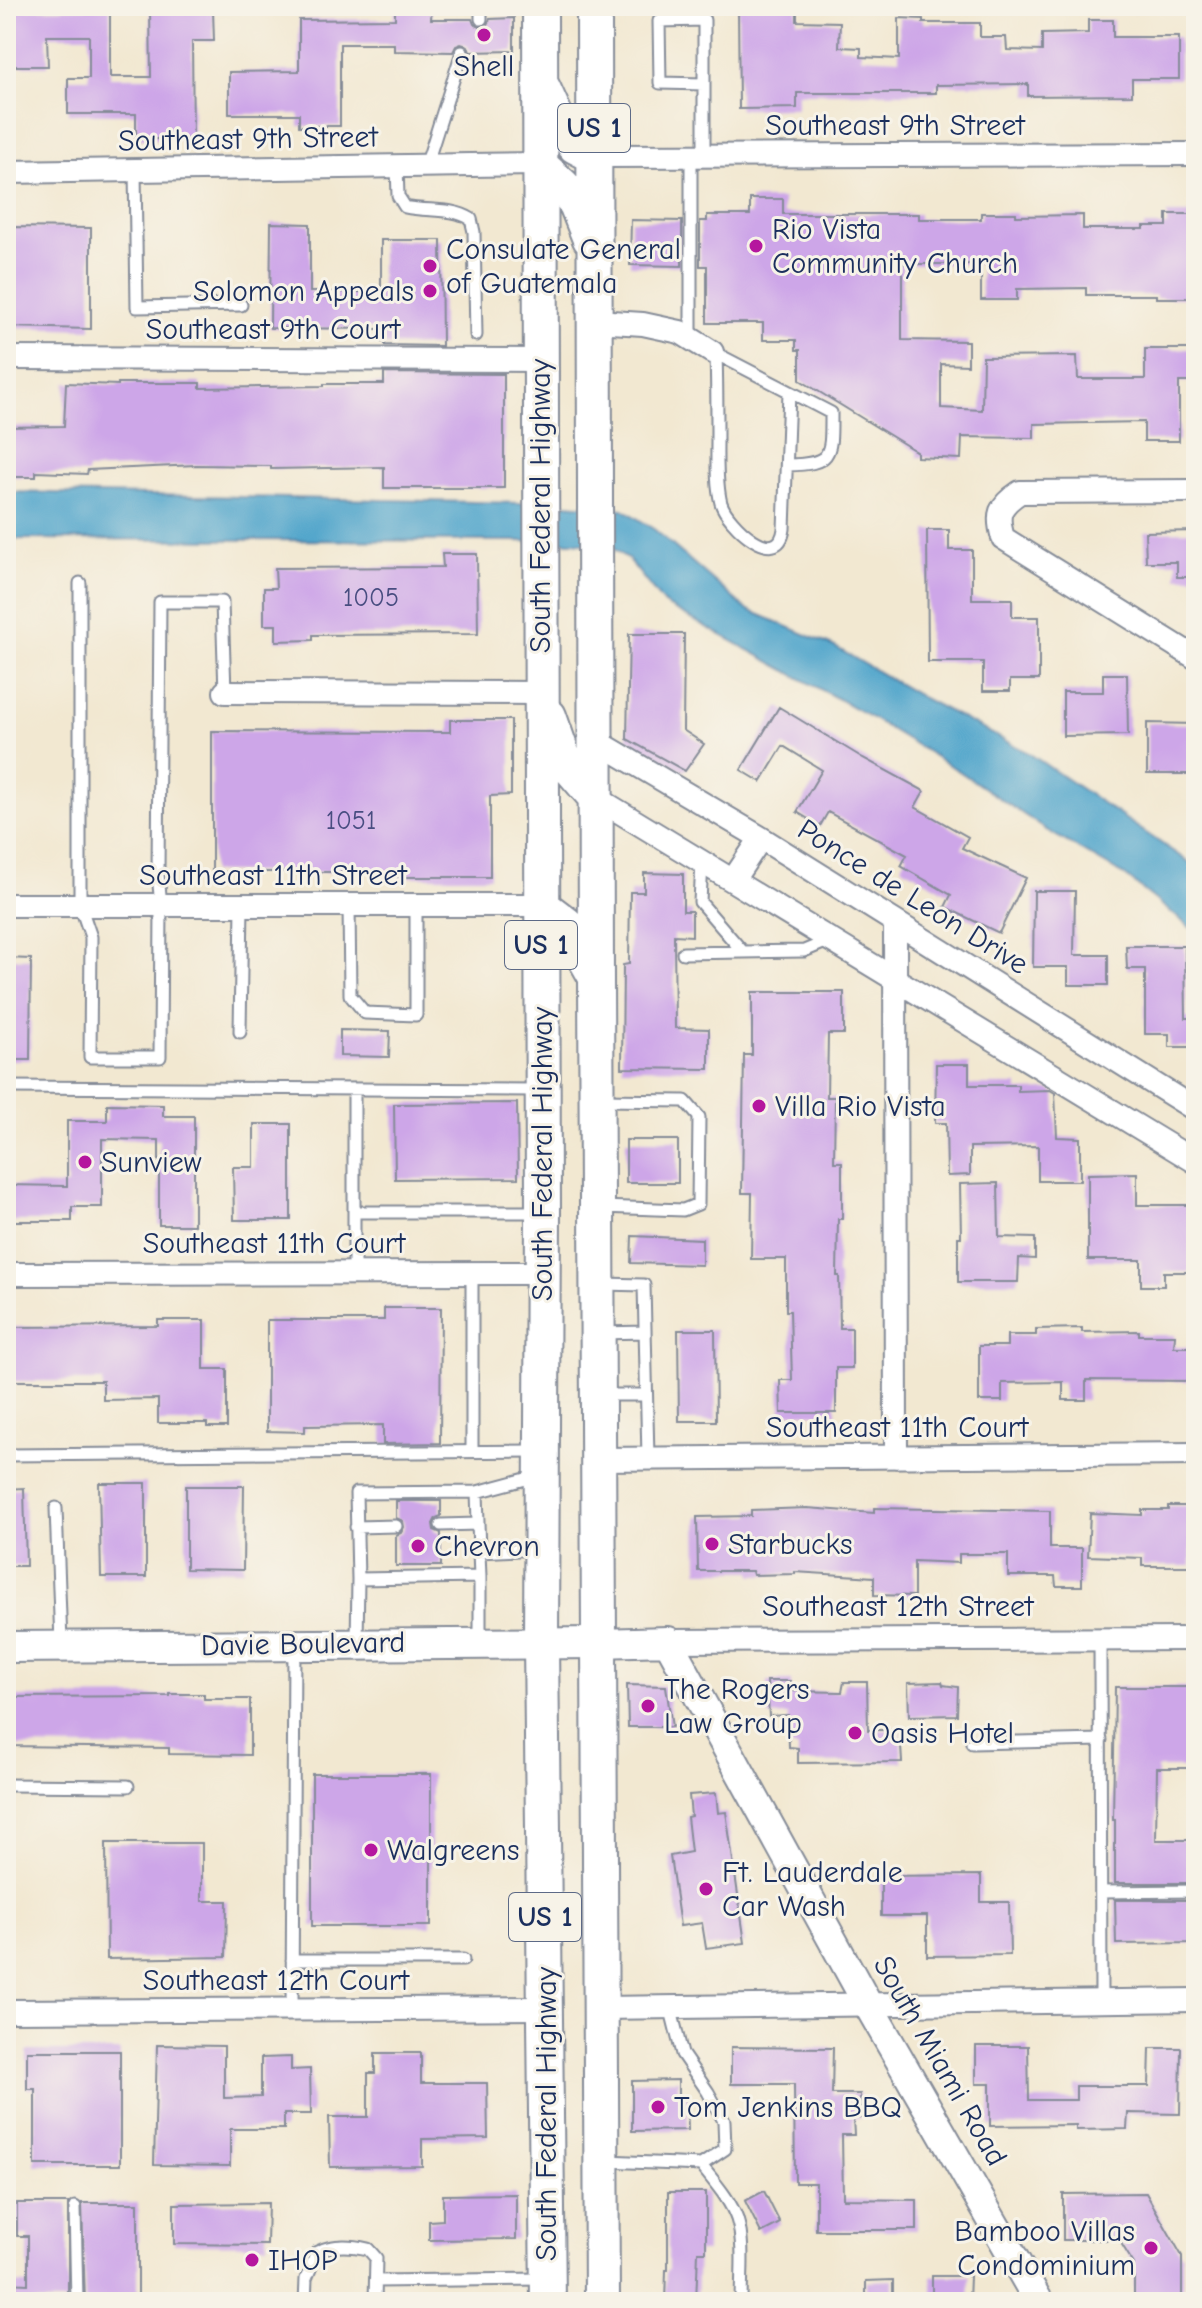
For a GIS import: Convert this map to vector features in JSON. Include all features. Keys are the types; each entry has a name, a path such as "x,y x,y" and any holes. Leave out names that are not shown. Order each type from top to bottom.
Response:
{"main road":[{"name":"South Federal Highway","path":"540,6 541,1642 548,2294"},
{"name":"US 1","path":"594,6 595,321"},
{"path":"540,80 558,121 575,146 594,156"},
{"path":"539,164 563,186 576,204 595,251"},
{"name":"South Federal Highway","path":"595,321 596,978"},
{"path":"541,693 565,762 595,797"},
{"path":"541,905 566,924 596,978"},
{"name":"US 1","path":"596,978 596,1100"},
{"name":"South Federal Highway","path":"596,1100 602,2302"},
{"name":"Davie Boulevard","path":"6,1647 600,1643"}],"street":[{"name":"Southeast 9th Street","path":"594,156 1196,154"},
{"name":"Southeast 9th Street","path":"6,172 539,164"},
{"path":"595,321 643,324 680,332 714,353"},
{"name":"Southeast 9th Court","path":"6,358 540,360"},
{"path":"1196,491 1020,492 1004,503 998,521 1003,538 1196,658"},
{"path":"225,692 541,693"},
{"name":"Ponce de Leon Drive","path":"595,740 761,838 1196,1110"},
{"path":"595,797 1196,1162"},
{"path":"733,880 761,838"},
{"name":"Southeast 11th Street","path":"6,905 541,905"},
{"path":"895,922 896,1457"},
{"name":"Southeast 11th Court","path":"6,1274 543,1273"},
{"name":"Southeast 11th Court","path":"598,1459 1196,1454"},
{"name":"Southeast 12th Street","path":"600,1643 1196,1639"},
{"name":"South Miami Road","path":"668,1641 867,2003 1039,2302"},
{"path":"601,2008 1196,2000"},
{"name":"Southeast 12th Court","path":"6,2011 546,2008"}],"lane":[{"path":"691,339 704,84 704,20 659,21 660,83 704,84"},
{"path":"426,166 462,52"},
{"path":"397,166 398,196 405,207 420,211 460,212 471,219 474,232 476,335"},
{"path":"135,170 137,307 241,305"},
{"path":"788,465 816,464 827,455 831,413 714,353 717,475 721,505 729,519 758,543 769,546 777,545 783,539 789,392"},
{"path":"80,583 80,905 91,937 90,1057 160,1057 160,602 222,602 225,692"},
{"path":"702,862 700,902 743,952"},
{"path":"240,1032 242,905"},
{"path":"349,905 350,995 365,1013 416,1015 416,905"},
{"path":"683,953 804,951 831,940"},
{"path":"6,1087 542,1090"},
{"path":"354,1089 354,1273"},
{"path":"596,1100 685,1101 699,1117 698,1204 683,1210 597,1207"},
{"path":"354,1212 543,1212"},
{"path":"472,1273 472,1451"},
{"path":"597,1284 644,1285 648,1458"},
{"path":"597,1333 645,1332"},
{"path":"598,1395 646,1395"},
{"path":"6,1455 472,1451 542,1463"},
{"path":"357,1644 356,1493 477,1492 542,1463"},
{"path":"477,1492 480,1643"},
{"path":"56,1508 61,1647"},
{"path":"441,1525 478,1524"},
{"path":"356,1527 396,1526"},
{"path":"479,1552 541,1549"},
{"path":"358,1579 480,1577"},
{"path":"1100,1639 1101,2001"},
{"path":"292,2010 294,1644"},
{"path":"972,1743 1101,1740"},
{"path":"6,1785 128,1786"},
{"path":"1101,1892 1196,1891"},
{"path":"292,1960 463,1960"},
{"path":"602,2161 701,2165 725,2149 724,2121 682,2054 670,2006"},
{"path":"701,2165 724,2194 736,2216 741,2235 741,2302"},
{"path":"75,2207 77,2302"},
{"path":"305,2302 306,2279 312,2260 317,2252 340,2246 368,2249 376,2258 375,2302"},
{"path":"376,2281 548,2294"}],"water":[{"path":"6,492 566,504 623,509 655,530 746,609 835,647 923,698 1027,752 1196,867 1196,932 1124,875 1048,831 959,771 855,708 664,604 629,560 611,547 574,542 514,541 6,539"}],"building":[{"path":"395,6 432,6 431,19 472,19 480,27 486,26 490,19 514,18 514,51 470,52 468,46 461,44 453,52 394,51 394,44 340,44 340,126 299,126 299,114 229,114 229,72 299,71 299,20 395,19"},
{"path":"738,6 797,6 797,21 840,22 839,47 861,48 861,57 899,59 899,18 923,19 923,23 980,23 980,37 1006,37 1007,50 1042,51 1042,34 1088,33 1088,20 1113,20 1113,37 1179,37 1179,79 1132,79 1132,95 1028,96 1028,84 936,85 936,93 797,93 797,108 739,109"},
{"path":"110,8 110,77 151,77 150,10 213,10 214,41 192,41 193,139 136,139 136,114 68,114 68,78 89,78 89,36 47,36 48,66 6,66 6,10"},
{"path":"750,199 783,199 783,214 919,214 919,219 981,219 981,213 1083,215 1083,229 1167,226 1167,214 1193,214 1193,298 1086,295 1086,288 1017,289 1017,300 981,300 981,264 902,264 902,340 968,341 968,365 941,364 941,408 982,410 983,357 1077,356 1078,379 1145,379 1145,349 1194,349 1193,382 1179,382 1179,441 1144,441 1144,422 1034,424 1034,438 962,437 961,459 917,457 917,452 800,380 800,350 796,350 796,340 763,340 763,323 707,323 707,266 700,266 700,221 707,221 707,215 750,215"},
{"path":"631,220 682,221 682,266 630,265"},
{"path":"271,223 310,224 310,292 381,292 381,240 441,240 442,346 385,345 381,342 381,329 270,328"},
{"path":"6,227 91,228 91,329 6,327"},
{"path":"384,373 504,374 504,488 384,488 384,467 271,469 271,466 196,465 88,470 87,474 36,472 36,477 6,477 6,427 64,426 66,383 200,383 200,388 324,386 384,384"},
{"path":"927,530 949,530 949,550 972,550 972,599 1012,599 1012,617 1039,617 1039,680 1010,680 1010,691 983,691 983,662 928,662"},
{"path":"1196,531 1196,577 1177,577 1177,562 1146,562 1145,532"},
{"path":"442,554 477,554 478,634 313,635 313,640 276,641 276,625 264,625 264,588 276,588 275,568 443,567"},
{"path":"629,634 684,634 683,730 704,744 685,771 627,739"},
{"path":"1103,674 1127,674 1128,735 1063,736 1063,692 1103,692"},
{"path":"779,707 924,791 915,807 968,837 962,848 1026,878 999,933 945,907 951,895 901,866 907,855 828,812 820,826 797,812 822,770 783,746 761,782 741,770"},
{"path":"450,720 511,720 511,795 490,796 490,877 382,877 382,872 212,872 212,731 450,732"},
{"path":"1147,723 1196,724 1196,774 1147,774"},
{"path":"644,873 683,874 683,911 692,911 692,936 674,935 675,1028 709,1029 709,1069 622,1068 623,965 629,964 630,892 644,892"},
{"path":"1034,891 1075,891 1074,955 1108,955 1108,985 1068,985 1068,967 1033,967"},
{"path":"1126,946 1185,946 1186,1018 1192,1018 1191,1047 1169,1047 1169,1034 1145,1034 1145,969 1127,969"},
{"path":"6,958 31,959 30,1060 6,1060"},
{"path":"752,992 844,992 844,1034 828,1034 827,1097 835,1097 834,1162 842,1162 842,1219 838,1219 837,1276 840,1328 852,1328 852,1368 836,1368 836,1413 781,1413 780,1380 792,1380 790,1311 786,1311 786,1259 751,1259 752,1193 742,1193 744,1055 752,1055"},
{"path":"340,1030 390,1031 389,1057 340,1056"},
{"path":"936,1064 969,1064 969,1085 1018,1085 1018,1091 1050,1090 1055,1093 1057,1137 1080,1138 1080,1181 1038,1181 1038,1146 970,1147 970,1175 947,1176 946,1123 935,1123"},
{"path":"517,1103 518,1178 395,1179 394,1104"},
{"name":"Sunview","path":"107,1104 163,1105 163,1116 194,1116 194,1225 159,1225 159,1140 102,1139 102,1207 72,1207 72,1221 7,1221 6,1185 67,1186 67,1121 107,1121"},
{"path":"254,1124 291,1124 291,1220 234,1220 233,1167 254,1167"},
{"path":"626,1140 678,1140 678,1183 626,1183"},
{"path":"1137,1173 1137,1205 1190,1205 1190,1272 1164,1272 1164,1286 1141,1286 1141,1260 1088,1260 1088,1174"},
{"path":"998,1183 999,1237 1035,1238 1035,1259 1019,1258 1018,1282 958,1282 960,1184"},
{"path":"632,1236 702,1239 702,1265 631,1263"},
{"path":"384,1308 441,1308 440,1443 383,1444 383,1425 305,1426 305,1432 267,1431 267,1320 384,1320"},
{"path":"158,1320 204,1320 204,1369 227,1369 227,1427 207,1427 207,1423 158,1423 158,1399 103,1400 103,1381 6,1381 6,1327 158,1326"},
{"path":"1082,1328 1082,1332 1139,1331 1139,1335 1175,1335 1174,1347 1194,1347 1194,1381 1086,1380 1086,1400 1063,1400 1063,1382 1002,1383 1002,1401 979,1401 979,1346 1007,1346 1007,1335 1036,1335 1036,1329"},
{"path":"678,1330 715,1330 716,1421 679,1421"},
{"path":"99,1483 146,1483 146,1577 101,1577"},
{"path":"186,1486 244,1486 243,1570 186,1569"},
{"path":"24,1488 26,1566 6,1566 6,1489"},
{"name":"Chevron","path":"396,1501 441,1501 441,1516 433,1524 434,1530 441,1533 441,1566 396,1566 396,1535 404,1527 403,1521 396,1518"},
{"path":"1168,1506 1191,1506 1191,1566 1142,1566 1142,1558 1088,1556 1090,1513 1142,1515 1142,1510 1168,1510"},
{"path":"807,1508 874,1513 874,1508 1050,1511 1050,1548 1082,1548 1082,1586 1056,1586 1055,1576 1008,1576 1008,1554 959,1554 959,1563 914,1561 914,1596 874,1595 874,1577 698,1571 697,1517 751,1516 751,1510"},
{"path":"767,1681 791,1681 791,1691 842,1692 844,1682 867,1682 868,1730 900,1730 902,1762 798,1763 798,1748 789,1747 788,1715 769,1716"},
{"path":"942,1682 943,1685 958,1687 957,1715 909,1716 908,1683"},
{"name":"The Rogers Law Group","path":"627,1685 666,1686 672,1727 628,1727"},
{"path":"1115,1687 1196,1687 1196,1768 1157,1768 1156,1840 1196,1840 1196,1883 1115,1883"},
{"path":"204,1694 204,1699 250,1699 250,1755 169,1754 169,1748 6,1746 6,1697"},
{"name":"Walgreens","path":"312,1774 431,1774 431,1926 312,1926"},
{"name":"Ft. Lauderdale Car Wash","path":"716,1793 718,1813 726,1812 745,1943 706,1948 702,1923 680,1926 670,1856 691,1852 687,1817 691,1816 689,1795"},
{"path":"106,1843 202,1843 202,1901 227,1901 226,1957 107,1959"},
{"path":"981,1875 981,1902 1009,1902 1010,1955 927,1956 927,1916 881,1916 881,1876"},
{"path":"1115,1900 1196,1900 1196,1943 1116,1944"},
{"path":"157,2045 224,2046 224,2098 261,2097 261,2058 291,2057 291,2070 310,2069 311,2114 284,2114 284,2129 230,2129 230,2166 154,2165"},
{"path":"976,2046 1028,2046 1029,2100 1076,2100 1076,2086 1149,2086 1150,2048 1181,2048 1180,2114 1128,2113 1127,2129 1076,2130 1076,2125 990,2126 990,2084 976,2084"},
{"path":"731,2047 833,2048 832,2094 860,2094 861,2118 853,2118 854,2135 842,2135 843,2199 917,2200 917,2230 816,2230 816,2183 795,2183 794,2084 731,2084"},
{"path":"27,2051 120,2051 120,2165 35,2165 35,2089 27,2089"},
{"path":"375,2053 421,2053 421,2083 487,2083 488,2138 422,2139 422,2166 330,2167 329,2117 368,2117 368,2073 375,2073"},
{"path":"678,2080 678,2095 687,2095 688,2130 632,2131 632,2081"},
{"path":"764,2191 780,2223 761,2233 745,2201"},
{"path":"668,2192 706,2192 706,2252 698,2252 696,2302 665,2302"},
{"name":"Bamboo Villas Condominium","path":"1146,2193 1182,2256 1182,2302 1134,2302 1134,2264 1119,2240 1063,2240 1063,2194"},
{"path":"516,2194 516,2239 429,2240 429,2221 443,2220 443,2195"},
{"path":"17,2203 68,2203 68,2302 6,2302 6,2283 28,2284 28,2236 17,2236"},
{"path":"82,2203 138,2203 138,2302 85,2302"},
{"path":"268,2203 267,2245 174,2244 174,2204"},
{"path":"932,2276 970,2276 969,2302 932,2302"},
{"path":"893,2280 893,2302 866,2302 866,2281"}],"place":[{"name":"Shell","path":"484,35"},
{"name":"Rio Vista Community Church","path":"756,246"},
{"name":"Consulate General of Guatemala","path":"430,266"},
{"name":"Solomon Appeals","path":"430,291"},
{"name":"Villa Rio Vista","path":"759,1106"},
{"name":"Sunview","path":"85,1162"},
{"name":"Starbucks","path":"712,1544"},
{"name":"Chevron","path":"418,1546"},
{"name":"The Rogers Law Group","path":"648,1706"},
{"name":"Oasis Hotel","path":"855,1733"},
{"name":"Walgreens","path":"371,1850"},
{"name":"Ft. Lauderdale Car Wash","path":"706,1889"},
{"name":"Tom Jenkins BBQ","path":"658,2107"},
{"name":"Bamboo Villas Condominium","path":"1151,2248"},
{"name":"IHOP","path":"252,2260"}]}
